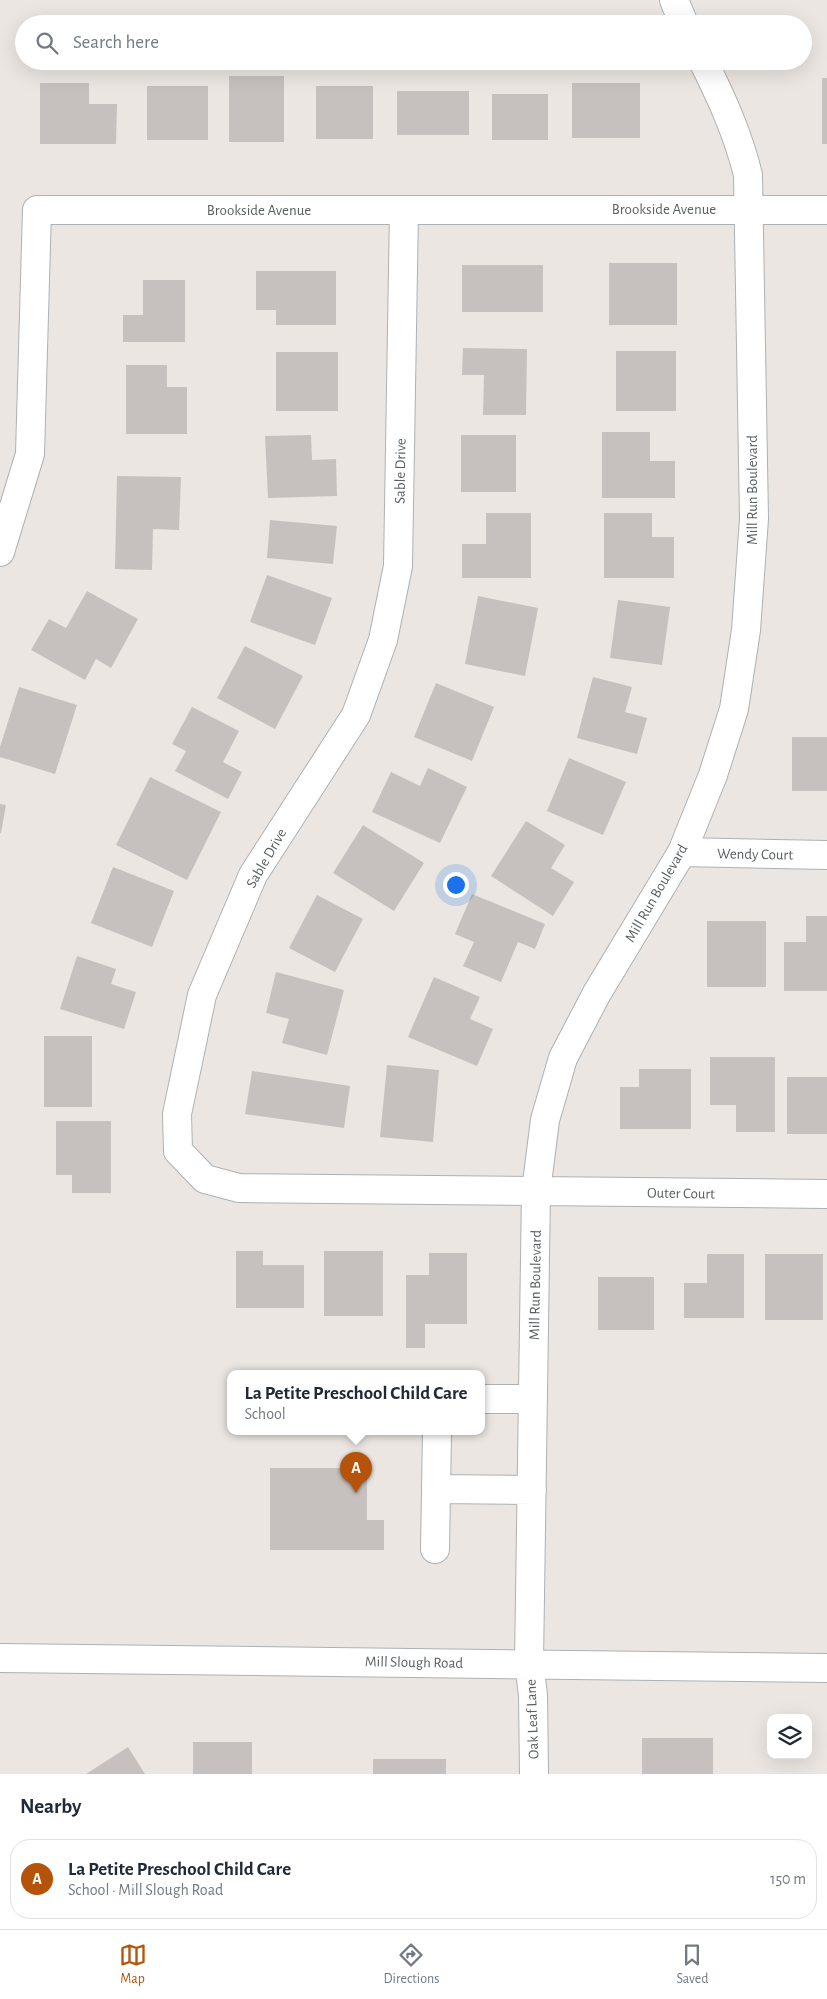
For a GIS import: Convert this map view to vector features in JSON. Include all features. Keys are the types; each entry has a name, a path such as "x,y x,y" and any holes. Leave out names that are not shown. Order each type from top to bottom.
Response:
{"street":[{"path":"674,0 680,15"},
{"name":"Mill Run Boulevard","path":"529,1663 536,1191 545,1120 563,1058 597,993 682,852 713,775 734,709 746,630 754,519 748,175 740,142 724,102 707,70"},
{"name":"Brookside Avenue","path":"0,552 30,454 37,210 827,210"},
{"name":"Sable Drive","path":"404,210 398,566 383,640 356,715 253,875 202,995 177,1114 178,1151 205,1180 239,1188 536,1191"},
{"name":"Wendy Court","path":"682,852 827,855"},
{"name":"Outer Court","path":"536,1191 827,1194"},
{"path":"485,1399 533,1399"},
{"path":"435,1550 437,1435"},
{"path":"436,1489 532,1490"},
{"name":"Mill Slough Road","path":"0,1658 827,1668"},
{"name":"Oak Leaf Lane","path":"529,1663 533,1695 534,1774"}],"building":[{"path":"229,76 284,76 284,142 229,142"},
{"path":"822,78 827,78 827,144 822,144"},
{"path":"40,83 89,83 89,104 117,104 116,144 40,144"},
{"path":"572,83 640,83 640,138 572,138"},
{"path":"147,86 208,86 208,140 147,140"},
{"path":"316,86 373,86 373,139 316,139"},
{"path":"397,91 469,91 469,135 397,135"},
{"path":"492,94 548,94 548,140 492,140"},
{"path":"609,263 677,263 677,325 609,325"},
{"path":"462,265 543,265 543,312 462,312"},
{"path":"256,271 336,271 336,325 276,325 276,310 256,310"},
{"path":"143,280 185,280 185,342 123,342 123,315 143,315"},
{"path":"463,348 527,349 526,415 483,415 484,375 462,375"},
{"path":"616,351 676,351 676,411 616,411"},
{"path":"276,352 338,352 338,411 276,411"},
{"path":"126,365 167,365 167,387 187,387 187,434 126,434"},
{"path":"602,432 650,432 650,461 675,461 675,498 602,498"},
{"path":"311,435 312,460 336,459 337,496 268,498 265,436"},
{"path":"461,435 516,435 516,492 461,492"},
{"path":"117,476 181,477 179,530 153,529 152,570 115,569"},
{"path":"486,513 531,513 531,578 462,578 462,544 486,544"},
{"path":"604,513 652,513 652,537 674,537 674,578 604,578"},
{"path":"270,520 337,526 333,564 267,558"},
{"path":"267,575 332,598 315,645 250,622"},
{"path":"87,591 138,619 111,668 96,659 85,680 31,650 49,619 66,628"},
{"path":"478,596 538,608 525,676 465,664"},
{"path":"618,600 670,607 662,665 610,658"},
{"path":"245,646 303,676 275,729 217,698"},
{"path":"593,677 632,687 625,712 647,718 637,754 577,738"},
{"path":"436,683 494,707 472,761 414,737"},
{"path":"19,687 77,705 55,774 0,757 0,747"},
{"path":"192,707 239,731 223,762 242,772 228,799 175,771 186,751 172,744"},
{"path":"792,737 827,737 827,791 792,791"},
{"path":"569,758 626,782 603,835 547,811"},
{"path":"428,768 467,787 440,843 372,812 391,772 420,786"},
{"path":"150,777 221,812 187,880 116,845"},
{"path":"0,804 6,805 1,833 0,833"},
{"path":"526,821 565,845 551,868 574,882 553,916 491,876"},
{"path":"363,825 424,863 394,911 333,873"},
{"path":"113,867 174,891 152,947 91,923"},
{"path":"472,894 545,924 535,949 518,942 501,982 463,966 474,942 455,934"},
{"path":"317,895 363,919 335,972 289,948"},
{"path":"806,916 827,916 827,991 784,991 784,942 806,942"},
{"path":"707,921 766,921 766,987 707,987"},
{"path":"77,956 116,969 111,984 136,992 124,1029 60,1009"},
{"path":"276,972 344,990 327,1055 282,1043 289,1019 266,1013"},
{"path":"434,977 480,997 470,1019 493,1029 477,1066 408,1037"},
{"path":"44,1036 92,1036 92,1107 44,1107"},
{"path":"710,1057 775,1057 775,1132 736,1132 736,1105 710,1105"},
{"path":"387,1065 439,1070 433,1142 380,1137"},
{"path":"639,1069 691,1069 691,1129 620,1129 620,1087 639,1087"},
{"path":"252,1071 350,1086 344,1128 245,1114"},
{"path":"787,1077 827,1077 827,1134 787,1134"},
{"path":"56,1121 111,1121 111,1193 72,1193 72,1175 56,1175"},
{"path":"236,1251 263,1251 263,1265 304,1265 304,1308 236,1308"},
{"path":"324,1251 383,1251 383,1316 324,1316"},
{"path":"429,1253 467,1253 467,1324 425,1324 425,1348 406,1348 406,1275 429,1275"},
{"path":"707,1254 744,1254 744,1318 684,1318 684,1283 707,1283"},
{"path":"765,1254 823,1254 823,1320 765,1320"},
{"path":"598,1277 654,1277 654,1330 598,1330"},
{"path":"270,1468 367,1468 367,1520 384,1520 384,1550 270,1550"},
{"path":"642,1738 713,1738 713,1774 642,1774"},
{"path":"193,1742 252,1742 252,1774 193,1774"},
{"path":"128,1747 145,1774 86,1774"},
{"path":"373,1759 446,1759 446,1774 373,1774"}],"place":[{"name":"La Petite Preschool Child Care","path":"356,1493"}]}
